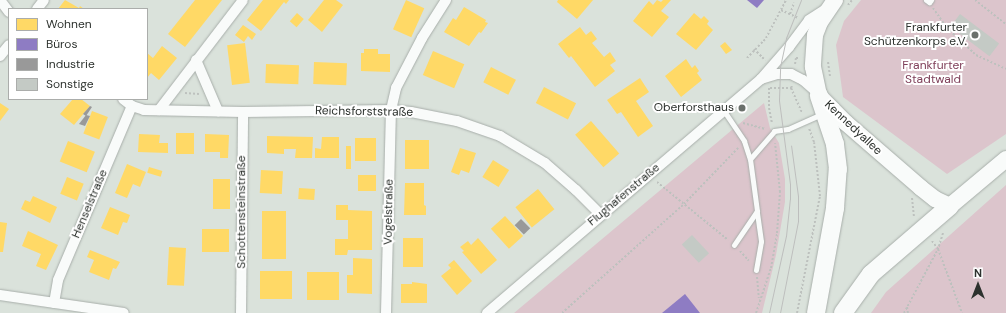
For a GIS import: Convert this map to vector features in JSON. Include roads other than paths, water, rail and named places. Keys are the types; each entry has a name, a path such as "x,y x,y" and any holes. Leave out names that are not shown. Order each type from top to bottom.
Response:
{"highway":[{"path":"816,313 835,208 838,169 835,144 821,101"},
{"path":"843,313 871,274 950,206"}],"main road":[{"name":"Kennedyallee","path":"834,4 817,27 813,41 813,67 821,101 921,188 935,199 950,206"},
{"path":"950,206 1006,159"}],"street":[{"path":"0,0 8,11"},
{"path":"38,8 44,0"},
{"path":"159,110 243,0"},
{"name":"Vogelstraße","path":"386,313 391,110 396,88 422,38 446,0"},
{"name":"Flughafenstraße","path":"488,313 648,175 726,115 761,79 789,47 809,20 834,4"},
{"path":"0,56 8,46"},
{"path":"196,60 218,111"},
{"name":"Flughafenstraße","path":"761,79 777,74 791,74 800,78 821,101"},
{"name":"Reichsforststraße","path":"124,100 132,106 144,110 243,112 391,110 411,112 457,121 500,136 545,163 576,190 601,215"},
{"name":"Henselstraße","path":"54,303 58,280 132,106"},
{"name":"Schottensteinstraße","path":"241,313 243,112"},
{"path":"0,295 124,313"}],"lane":[{"path":"750,159 774,131 788,129 807,121 821,101"},
{"path":"726,115 744,141 750,159 761,241 756,270"},
{"path":"734,245 757,211"}],"tram line":[{"path":"769,313 786,236 790,199 790,184 779,100 780,67 786,38 801,0"},
{"path":"780,313 798,221 798,196 791,145"}],"place":[{"name":"Frankfurter Schützenkorps e.V.","path":"975,35"},
{"name":"Oberforsthaus","path":"742,108"}],"park label":[{"name":"Frankfurter Stadtwald","path":"933,73"}]}
